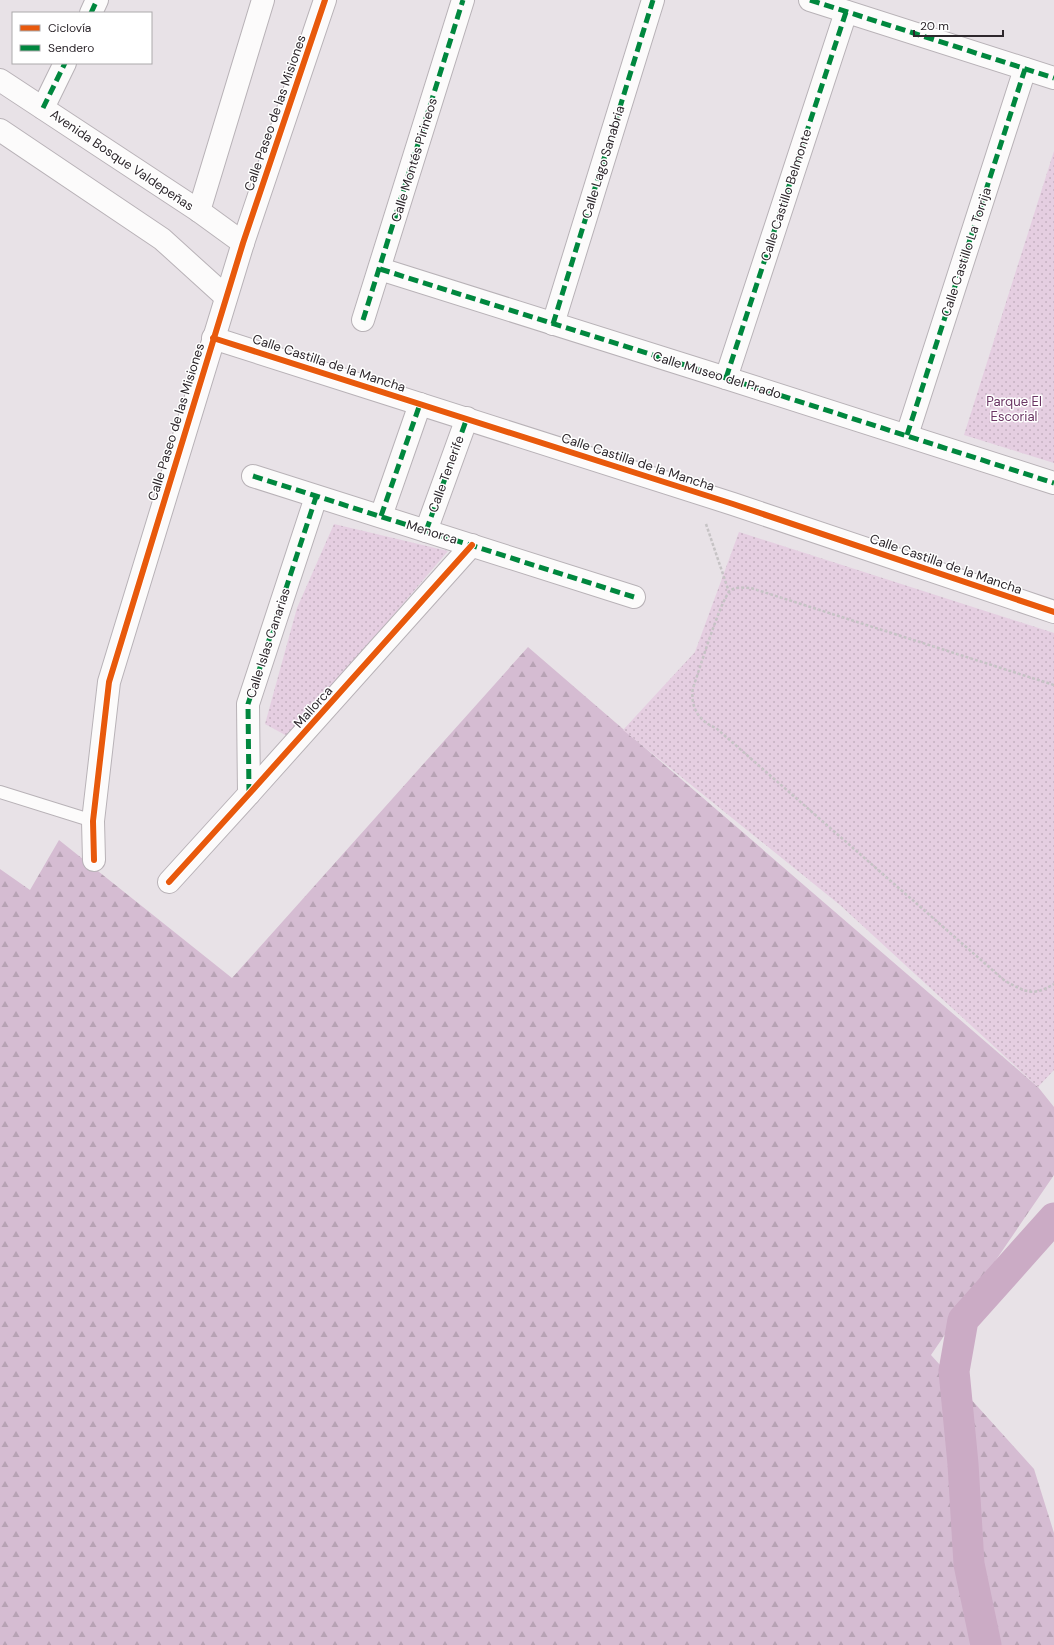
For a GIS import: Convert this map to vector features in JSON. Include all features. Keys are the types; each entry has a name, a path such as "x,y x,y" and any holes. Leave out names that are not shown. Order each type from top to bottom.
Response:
{"street":[{"path":"91,12 97,0"},
{"path":"199,211 262,0"},
{"name":"Calle Paseo de las Misiones","path":"94,860 92,821 109,682 243,243 325,0"},
{"name":"Calle Montés Pirineos","path":"363,320 463,0"},
{"name":"Calle Lago Sanabria","path":"553,324 653,0"},
{"path":"810,0 1054,78"},
{"name":"Calle Castillo Belmonte","path":"726,378 846,12"},
{"path":"43,108 65,64"},
{"name":"Calle Castillo La Torrija","path":"907,436 1025,69"},
{"name":"Avenida Bosque Valdepeñas","path":"0,80 199,211 243,243"},
{"path":"0,130 162,239 226,297"},
{"name":"Calle Museo del Prado","path":"380,269 1054,483"},
{"name":"Calle Castilla de la Mancha","path":"213,338 467,418 1054,612"},
{"path":"381,516 420,404"},
{"name":"Calle Tenerife","path":"426,531 467,418"},
{"name":"Menorca","path":"253,476 634,597"},
{"name":"Calle Islas Canarias","path":"249,794 248,704 316,497"},
{"name":"Mallorca","path":"169,882 472,545"}],"lane":[{"path":"0,792 92,821"}],"path":[{"path":"694,492 729,592"},
{"path":"1054,686 751,588 737,588 729,592 721,608 693,688 692,702 699,716 708,725 716,728 1005,981 1027,992 1041,992 1054,984"}],"green space":[{"name":"Parque El Escorial","path":"1054,151 1054,463 964,435"},
{"path":"334,524 448,551 289,737 265,724 297,608"},
{"path":"739,532 1054,633 1054,1070 1038,1087 840,905 623,730 695,652"},
{"path":"528,647 1038,1087 1054,1107 1054,1175 931,1355 1034,1469 1054,1533 1054,1645 0,1645 0,869 30,890 59,840 232,978"}],"waterway":[{"path":"986,1645 969,1564 963,1464 954,1371 963,1320 1054,1218"}],"marked path":[{"path":"91,12 97,0"},
{"path":"363,320 463,0"},
{"path":"553,324 653,0"},
{"path":"810,0 1054,78"},
{"path":"726,378 846,12"},
{"path":"43,108 65,64"},
{"path":"907,435 1025,69"},
{"path":"380,269 1054,483"},
{"path":"381,516 420,404"},
{"path":"426,531 467,418"},
{"path":"253,476 634,597"},
{"path":"249,794 248,704 316,497"}],"cycle path":[{"path":"94,860 93,821 109,682 243,243 325,0"},
{"path":"213,338 733,504 1054,612"},
{"path":"169,882 472,545"}]}
